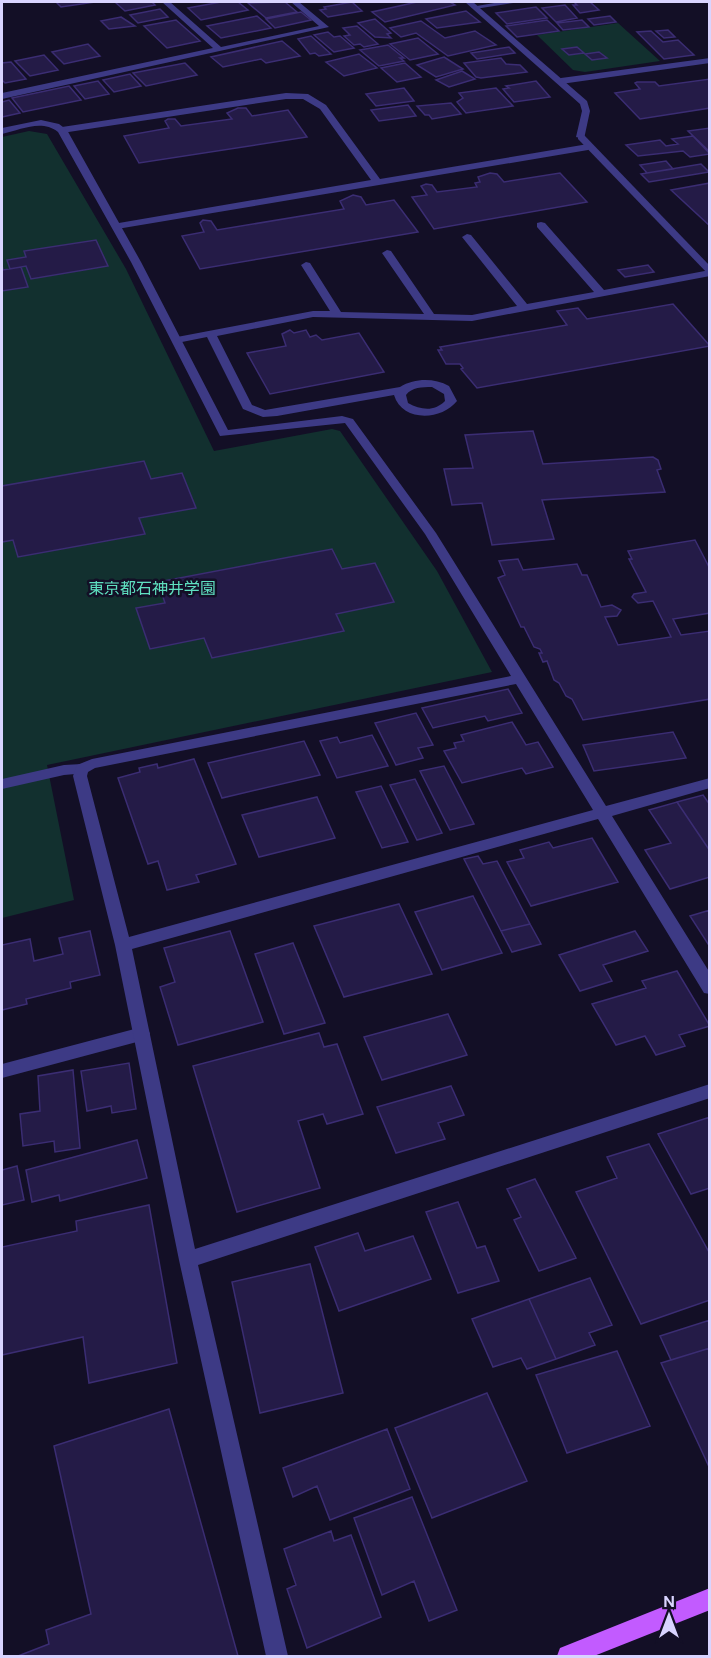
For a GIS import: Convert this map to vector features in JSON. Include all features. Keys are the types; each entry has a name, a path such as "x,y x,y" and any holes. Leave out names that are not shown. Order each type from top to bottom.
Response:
{"main road":[{"path":"568,1656 708,1605"}],"street":[{"path":"166,2 219,50"},
{"path":"2,96 325,27 295,2"},
{"path":"472,4 516,2"},
{"path":"472,4 584,103 586,111 581,137 588,147 710,273"},
{"path":"561,81 710,60"},
{"path":"62,130 274,98 305,96 323,107 378,183"},
{"path":"2,131 43,122 54,123 62,130 117,226 224,434 342,419 349,421 430,533 600,814 710,988"},
{"path":"117,226 588,147"},
{"path":"541,225 603,294"},
{"path":"467,237 524,308"},
{"path":"387,254 432,318"},
{"path":"306,265 338,315"},
{"path":"177,340 314,314 472,318 710,273"},
{"path":"211,334 247,407 253,412 277,413 403,390"},
{"path":"2,784 517,679"},
{"path":"82,769 80,776 123,945 188,1260 277,1656"},
{"path":"123,945 710,783"},
{"path":"2,1071 142,1034"},
{"path":"188,1260 710,1091"}],"green space":[{"path":"618,23 660,61 585,72 573,70 537,35"},
{"name":"東京都石神井学園","path":"29,131 47,134 126,269 214,451 332,429 340,431 437,571 492,672 47,765 74,900 2,918 2,137"}],"building":[{"path":"56,2 95,2 61,7"},
{"path":"115,2 152,2 155,5 125,11"},
{"path":"221,2 238,2 248,10 201,20 188,8"},
{"path":"285,2 297,12 266,18 248,3"},
{"path":"352,2 362,11 328,17 320,10 326,9 324,7"},
{"path":"417,2 450,2 455,5 385,22 372,12"},
{"path":"574,2 590,2 599,10 580,13 573,5 577,5"},
{"path":"565,5 577,18 556,22 542,8"},
{"path":"536,7 547,18 507,24 496,13"},
{"path":"160,9 168,17 138,23 130,15"},
{"path":"466,11 480,22 437,28 426,19"},
{"path":"301,12 311,20 275,28 266,19"},
{"path":"257,16 271,28 221,38 207,26"},
{"path":"610,16 616,22 594,25 588,19"},
{"path":"121,17 135,26 109,29 101,21"},
{"path":"375,19 391,33 387,34 391,38 375,37 358,23"},
{"path":"176,20 200,41 167,48 144,26"},
{"path":"547,20 559,31 517,37 506,26"},
{"path":"582,20 589,27 563,30 557,23"},
{"path":"421,21 445,38 475,31 496,45 448,56 416,33 401,37 390,28"},
{"path":"357,26 378,44 364,47 360,44 354,45 344,36 350,35 343,28"},
{"path":"668,30 675,37 664,38 656,31"},
{"path":"651,31 663,42 678,40 694,55 664,59 637,32"},
{"path":"328,32 334,37 340,36 354,48 334,52 314,35"},
{"path":"311,36 331,54 319,56 315,53 310,54 298,39"},
{"path":"418,38 438,54 410,60 390,44"},
{"path":"282,41 300,56 266,63 261,59 223,67 211,57"},
{"path":"88,44 100,56 64,64 52,52"},
{"path":"388,45 404,58 400,58 404,61 379,66 360,50"},
{"path":"509,47 515,53 477,59 471,53"},
{"path":"577,47 584,53 569,55 562,49"},
{"path":"599,52 607,58 592,60 585,54"},
{"path":"359,54 377,68 344,76 326,62"},
{"path":"44,55 58,70 30,76 15,61"},
{"path":"444,57 463,69 436,77 417,65"},
{"path":"501,58 506,64 520,65 527,72 481,78 476,77 464,63"},
{"path":"11,62 26,79 5,83 2,80 2,63"},
{"path":"185,63 197,75 146,86 133,73"},
{"path":"405,63 421,77 397,82 381,68"},
{"path":"462,71 475,79 449,87 436,80"},
{"path":"130,74 141,86 114,92 103,80"},
{"path":"710,79 710,108 640,119 615,93 640,89 635,83 637,82 655,82 659,86"},
{"path":"98,81 109,94 85,99 74,86"},
{"path":"536,81 550,97 514,102 503,89 509,88 506,86"},
{"path":"69,86 81,100 23,112 12,98"},
{"path":"404,88 414,101 376,106 366,94"},
{"path":"496,88 513,106 466,113 457,102 463,98 459,93"},
{"path":"9,100 20,113 2,117 2,102"},
{"path":"451,103 461,114 432,119 417,106"},
{"path":"408,105 416,116 379,121 371,110"},
{"path":"238,108 246,108 252,116 288,110 307,137 139,163 124,136 169,128 165,121 168,119 175,119 181,126 232,119 227,113"},
{"path":"710,128 710,152 688,131"},
{"path":"693,136 710,154 690,157 683,151 638,156 626,145 660,140 666,146 678,144 672,139"},
{"path":"666,161 673,169 647,173 640,165"},
{"path":"701,164 709,172 649,182 641,174"},
{"path":"490,173 497,174 504,182 560,173 587,202 434,229 412,197 427,195 421,186 426,184 432,185 437,192 477,187 475,183 480,182 478,177"},
{"path":"710,183 710,226 671,190"},
{"path":"353,195 361,197 366,205 394,200 418,232 200,269 182,236 204,232 200,223 203,220 211,221 217,230 344,209 340,201"},
{"path":"96,240 108,266 31,279 26,266 10,269 7,260 26,257 24,251"},
{"path":"2,265 3,270 21,267 28,287 2,291"},
{"path":"648,265 654,272 625,277 618,270"},
{"path":"673,304 710,346 477,388 461,369 463,368 460,364 446,364 438,350 442,350 440,347 567,325 557,311 578,308 587,319"},
{"path":"290,330 294,333 306,330 310,337 316,335 322,340 359,333 384,372 270,394 247,353 286,346 282,334"},
{"path":"533,431 543,464 653,457 658,460 661,469 657,470 665,492 542,500 554,539 492,545 482,503 452,505 444,469 473,468 465,435"},
{"path":"144,461 151,479 182,473 196,508 139,518 145,534 18,557 13,540 2,542 2,486"},
{"path":"695,540 710,569 710,613 673,619 681,635 710,631 710,699 583,720 572,699 566,696 559,683 554,680 547,661 543,662 539,653 542,653 540,649 534,647 524,627 521,627 498,578 505,575 499,561 518,559 523,570 577,564 582,575 587,575 601,607 612,605 621,610 617,616 605,617 618,645 671,637 653,601 638,603 632,597 634,594 646,592 629,559 632,559 628,551"},
{"path":"332,549 342,569 375,563 394,602 336,614 344,631 212,658 204,638 150,649 136,608 165,603 158,582"},
{"path":"508,689 522,713 488,721 485,716 433,728 422,708"},
{"path":"416,713 433,745 418,748 423,758 396,765 375,723"},
{"path":"512,722 526,745 538,742 553,767 526,774 522,768 462,783 444,751 456,748 454,743 464,741 461,735"},
{"path":"673,732 686,758 594,771 583,745"},
{"path":"372,735 388,766 337,778 320,741 337,737 340,743"},
{"path":"304,741 320,775 222,798 208,763"},
{"path":"194,759 236,864 196,875 199,882 167,890 158,861 148,864 118,778 140,772 139,768 157,764 158,768"},
{"path":"444,766 474,824 450,830 420,771"},
{"path":"415,779 442,833 417,840 390,785"},
{"path":"381,786 408,842 382,848 356,792"},
{"path":"703,795 710,805 710,851 677,802"},
{"path":"317,797 335,838 259,857 242,815"},
{"path":"677,802 710,851 710,877 670,889 645,850 671,843 649,810"},
{"path":"592,838 618,882 531,906 507,862 524,858 520,850 549,842 553,848"},
{"path":"478,856 483,864 497,861 530,924 501,931 464,859"},
{"path":"473,896 502,953 442,970 415,912"},
{"path":"399,904 432,974 344,997 314,926"},
{"path":"710,910 710,947 690,916"},
{"path":"530,924 541,944 512,952 501,931"},
{"path":"90,931 100,975 70,982 71,988 26,999 27,1004 2,1010 2,945 30,939 34,961 63,954 59,938"},
{"path":"230,931 263,1022 178,1045 160,987 175,982 164,948"},
{"path":"635,931 648,951 603,965 612,981 580,991 559,955"},
{"path":"293,943 325,1023 284,1034 255,954"},
{"path":"677,971 710,1026 679,1035 685,1046 656,1055 645,1036 616,1045 592,1004 646,988 642,981"},
{"path":"448,1014 467,1055 382,1080 364,1037"},
{"path":"319,1033 324,1047 337,1044 363,1114 327,1124 323,1114 298,1121 320,1188 237,1212 193,1066"},
{"path":"129,1063 136,1109 112,1113 111,1106 87,1111 81,1071"},
{"path":"73,1070 80,1148 55,1152 54,1141 23,1146 20,1114 40,1111 38,1076"},
{"path":"451,1086 464,1115 438,1123 445,1139 396,1153 377,1107"},
{"path":"710,1117 710,1188 691,1194 658,1134"},
{"path":"137,1140 147,1178 60,1201 59,1195 32,1202 26,1170"},
{"path":"649,1144 710,1254 710,1300 641,1324 576,1192 617,1178 607,1157"},
{"path":"17,1166 24,1200 2,1205 2,1170"},
{"path":"535,1179 576,1258 539,1271 514,1220 521,1217 507,1189"},
{"path":"458,1202 477,1248 485,1246 499,1281 458,1293 426,1212"},
{"path":"149,1205 177,1363 89,1383 83,1337 2,1355 2,1247 77,1231 76,1221"},
{"path":"358,1233 365,1251 413,1236 431,1279 339,1311 315,1247"},
{"path":"310,1264 343,1393 260,1413 232,1282"},
{"path":"590,1278 612,1325 589,1333 595,1345 556,1359 529,1299"},
{"path":"529,1299 556,1359 527,1369 521,1358 493,1367 472,1319"},
{"path":"710,1320 710,1348 671,1360 660,1336"},
{"path":"710,1348 710,1469 661,1363"},
{"path":"617,1351 650,1426 567,1453 536,1375"},
{"path":"487,1393 527,1481 432,1518 395,1428"},
{"path":"169,1409 238,1656 18,1656 49,1644 46,1630 91,1614 54,1446"},
{"path":"387,1429 410,1489 330,1520 317,1486 293,1497 283,1468"},
{"path":"412,1497 457,1610 429,1621 414,1581 382,1595 354,1518"},
{"path":"331,1531 334,1541 351,1535 381,1617 307,1648 287,1589 296,1585 284,1549"}]}
